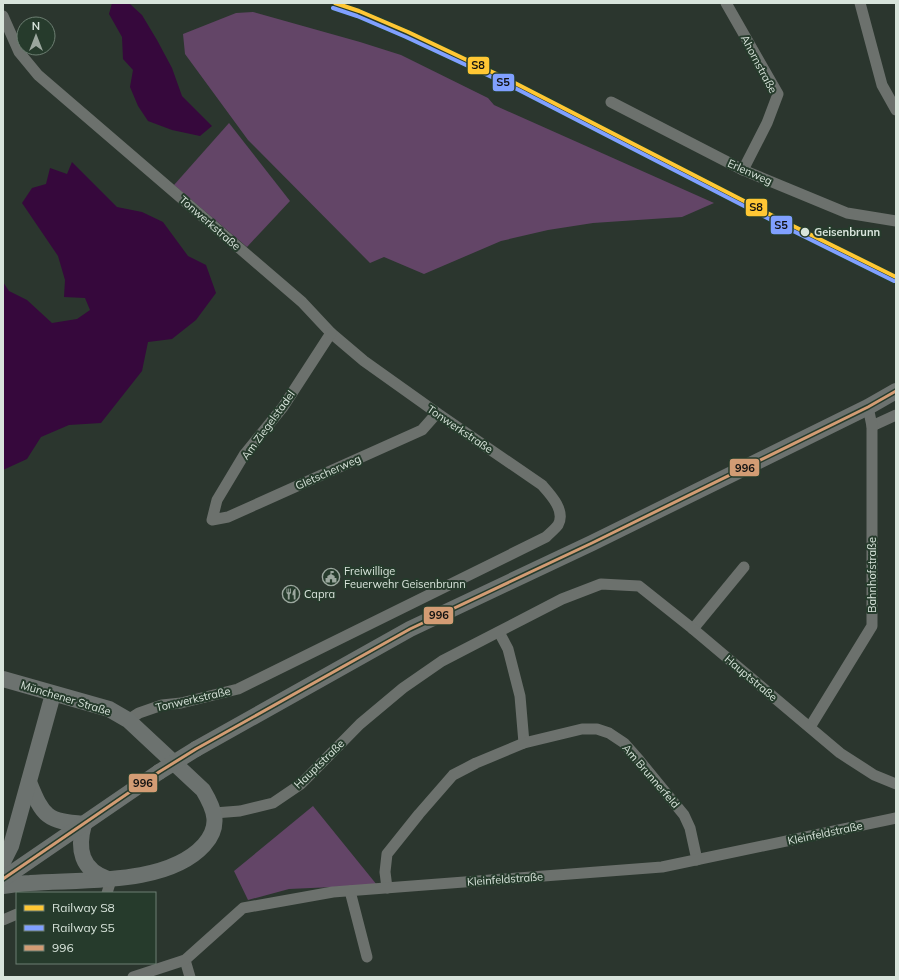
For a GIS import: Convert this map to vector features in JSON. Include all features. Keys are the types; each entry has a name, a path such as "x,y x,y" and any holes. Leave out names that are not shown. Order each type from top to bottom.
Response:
{"main road":[{"path":"3,879 159,772 196,749 410,629 597,540 868,407 896,391"},
{"name":"Münchener Straße","path":"3,679 109,709 128,720"},
{"path":"3,862 11,846 30,782 53,694"},
{"path":"3,886 30,882 109,886 183,862 198,851 210,838 215,822 214,813 210,801 203,790 128,720"},
{"path":"30,782 38,804 47,815 56,820 84,824"},
{"path":"84,824 80,841 82,856 89,868 109,886"}],"street":[{"name":"Ahornstraße","path":"726,3 778,94 767,123 743,170"},
{"path":"860,3 882,85 896,110"},
{"name":"Tonwerkstraße","path":"3,16 19,52 38,75 302,302 331,333 364,361 542,485 554,500 560,513 560,520 556,527 546,536 238,689 181,703 162,705 128,720"},
{"name":"Erlenweg","path":"611,102 743,170 847,213 896,221"},
{"name":"Am Ziegelstadel","path":"212,520 217,500 244,456 283,407 331,333"},
{"name":"Bahnhofstraße","path":"810,727 872,626 872,426 868,407"},
{"name":"Gletscherweg","path":"212,520 228,517 422,430 437,413"},
{"path":"872,426 896,415"},
{"path":"693,629 744,567"},
{"name":"Hauptstraße","path":"214,813 240,811 273,803 301,784 360,724 403,688 442,661 562,598 602,584 639,586 693,629 840,752 874,775 896,784"},
{"path":"499,632 508,649 520,696 524,743"},
{"name":"Am Brunnerfeld","path":"387,888 385,872 387,854 453,775 476,763 524,743 582,729 597,729 609,733 624,743 639,760 684,815 690,828 697,860"},
{"name":"Kleinfeldstraße","path":"133,977 185,960 243,908 333,892 662,867 896,818"},
{"path":"350,891 368,957"},
{"path":"3,920 16,914"},
{"path":"185,960 190,977"}],"shaded area":[{"path":"112,3 129,3 142,15 172,68 182,96 212,126 200,136 172,130 148,121 138,106 130,87 133,70 123,59 122,37 109,14"},
{"path":"253,12 401,55 488,98 494,105 714,203 682,217 593,223 548,230 501,241 424,274 384,257 370,263 248,140 185,54 183,34 236,13"},
{"path":"229,123 290,201 247,247 174,185"},
{"path":"72,162 117,207 142,212 163,222 188,256 206,265 216,293 196,320 172,339 148,342 142,371 101,423 69,425 41,437 27,459 3,470 3,282 9,291 27,300 52,323 77,319 90,310 85,298 64,297 65,280 58,256 22,203 32,188 46,184 50,168 67,174"},
{"path":"313,806 377,885 289,889 248,900 234,871"}],"rail line":[{"name":"S8","path":"335,3 359,11 408,32 513,82 777,218 896,277"},
{"name":"S5","path":"333,8 357,16 406,37 511,86 775,222 894,281"}],"transit line":[{"name":"996","path":"3,879 159,772 196,749 410,629 592,543 868,407 896,391"}],"place":[{"name":"Geisenbrunn","path":"805,232"},
{"name":"Freiwillige Feuerwehr Geisenbrunn","path":"331,577"},
{"name":"Capra","path":"291,594"}]}
